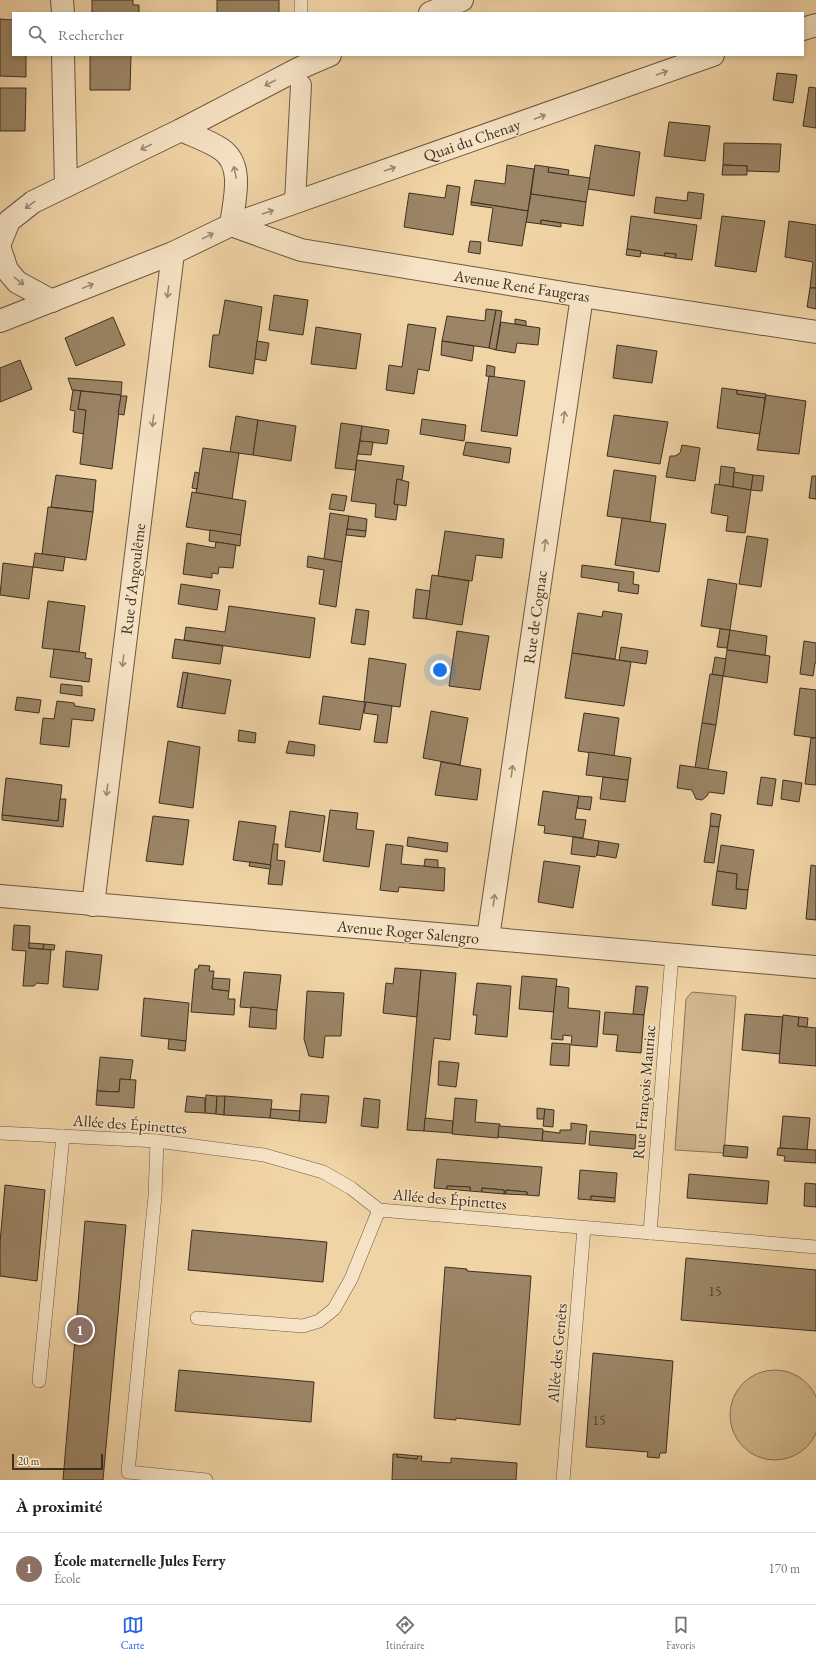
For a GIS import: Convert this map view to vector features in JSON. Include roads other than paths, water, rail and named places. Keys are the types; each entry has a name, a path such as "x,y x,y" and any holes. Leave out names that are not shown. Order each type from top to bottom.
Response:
{"street":[{"path":"62,0 63,12"},
{"path":"432,12 462,0"},
{"path":"804,28 816,25"},
{"path":"63,56 66,186"},
{"path":"0,243 5,219 33,202 328,56"},
{"name":"Quai du Chenay","path":"52,301 173,253 231,225 710,56"},
{"path":"295,202 300,69"},
{"path":"181,130 222,150 233,164 237,178 231,225"},
{"name":"Avenue René Faugeras","path":"231,225 301,250 582,296 816,332"},
{"path":"0,249 7,270 17,282 52,301"},
{"name":"Rue d'Angoulême","path":"93,905 173,253"},
{"name":"Rue de Cognac","path":"488,938 582,296"},
{"path":"0,321 52,301"},
{"name":"Avenue Roger Salengro","path":"0,896 816,967"}],"lane":[{"path":"301,0 301,12"},
{"name":"Rue François Mauriac","path":"650,1234 672,954"},
{"name":"Allée des Épinettes","path":"0,1133 158,1141 264,1155 323,1172 351,1188 379,1210 816,1247"},
{"path":"39,1381 63,1136"},
{"path":"158,1141 155,1196 128,1472 206,1480"},
{"path":"197,1318 303,1326 319,1321 334,1309 351,1279 379,1210"},
{"name":"Allée des Genêts","path":"563,1480 584,1228"}],"place":[{"name":"École maternelle Jules Ferry","path":"80,1330"}]}
